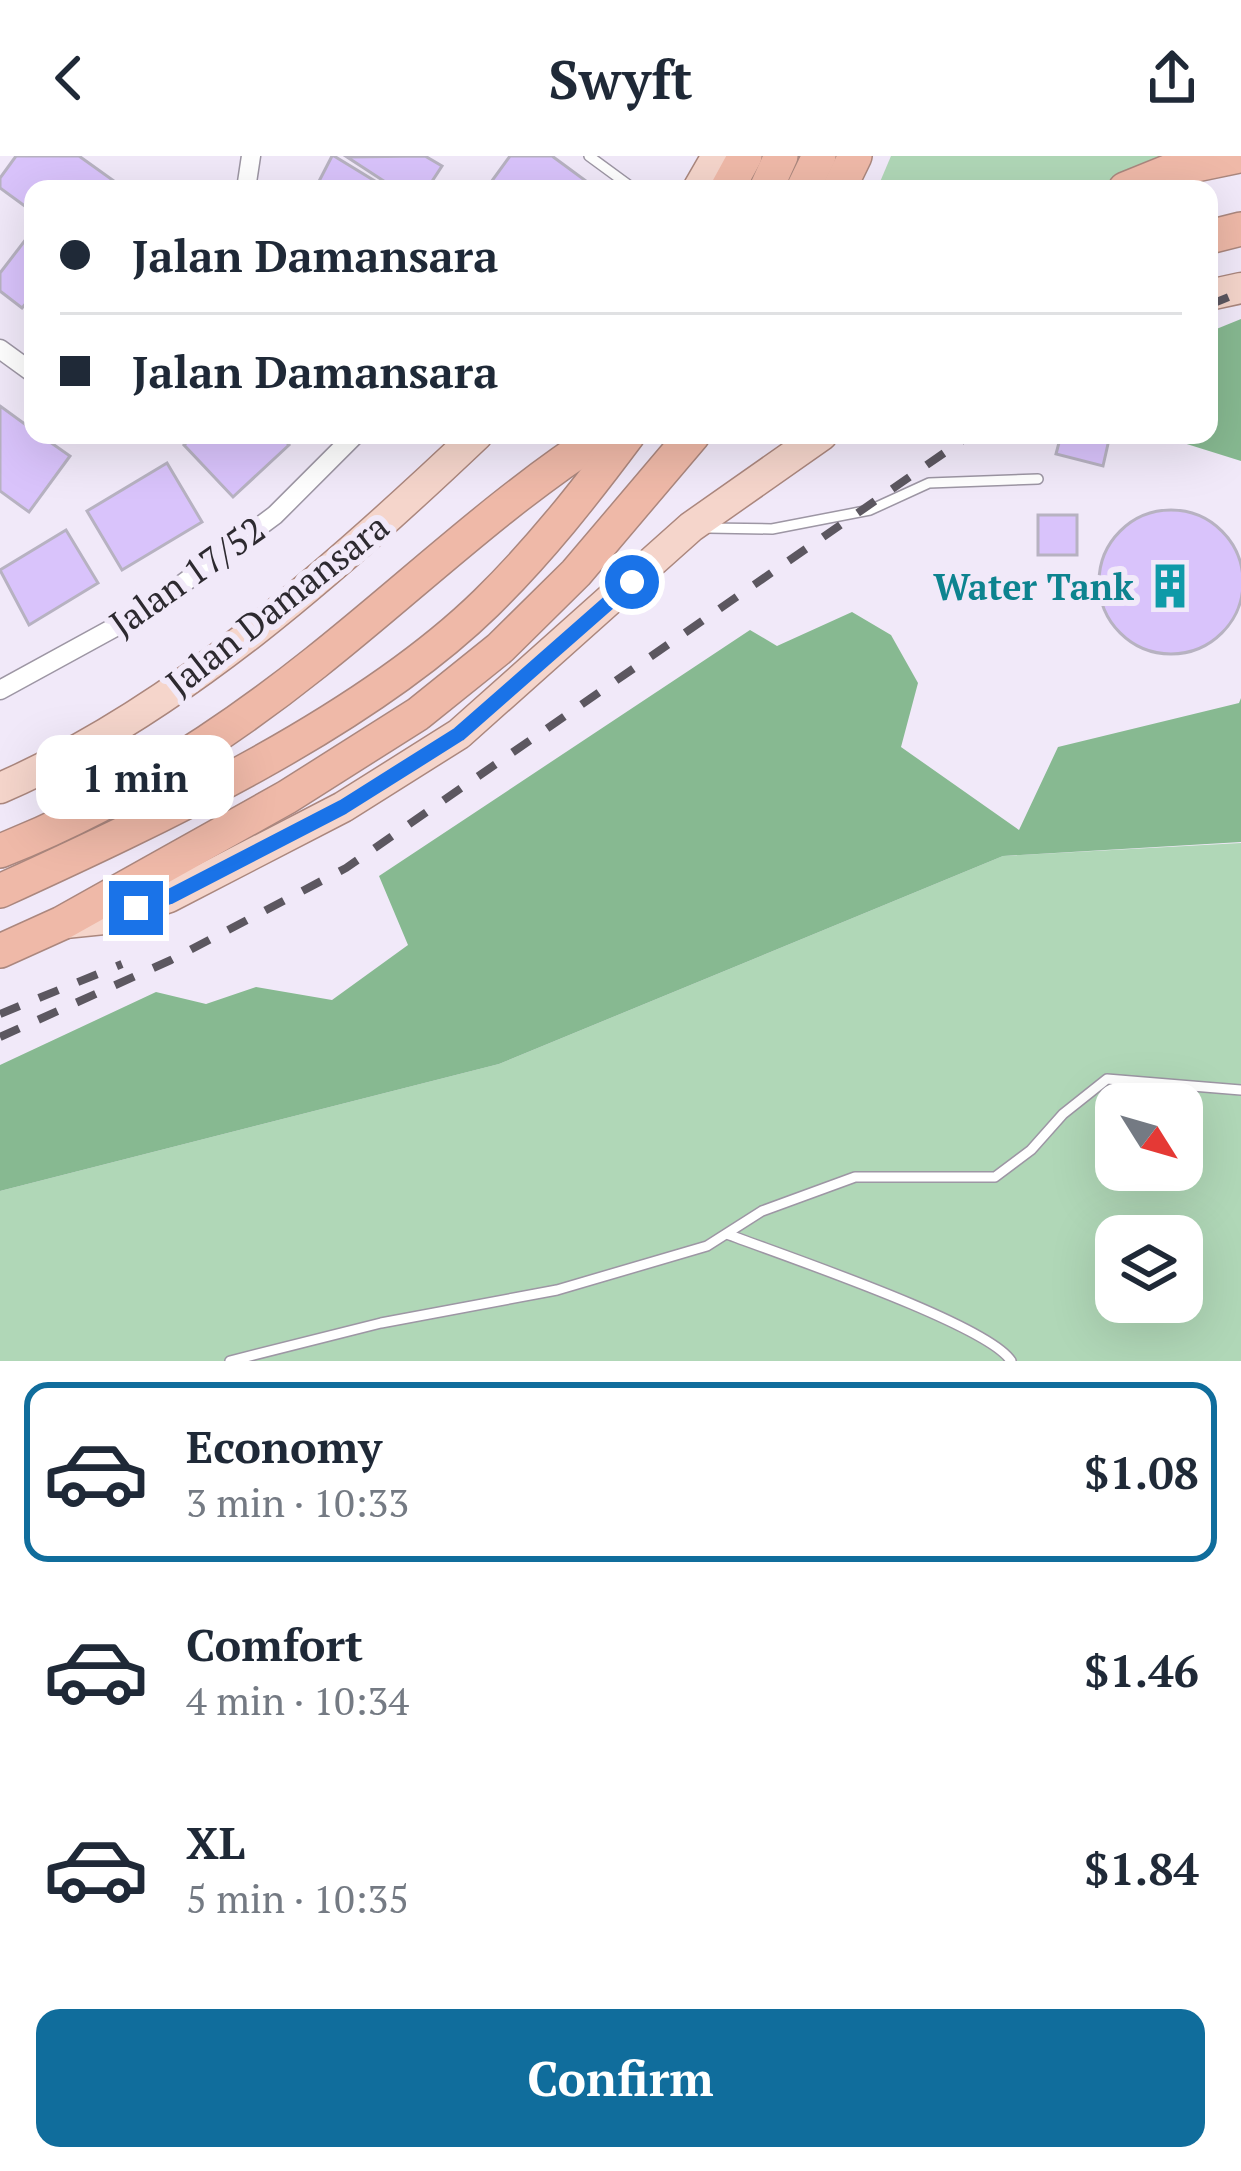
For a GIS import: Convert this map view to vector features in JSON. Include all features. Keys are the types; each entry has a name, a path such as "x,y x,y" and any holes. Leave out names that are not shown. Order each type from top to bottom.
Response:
{"highway":[{"path":"1147,180 1239,156"},
{"path":"0,851 126,790 230,726 589,444"},
{"path":"0,891 276,752 404,671 484,605 553,532 621,444"},
{"path":"576,573 660,444"},
{"path":"0,951 62,923 287,796 418,714 500,648 576,573 686,444"}],"main road":[{"name":"Jalan Damansara","path":"0,788 45,769 144,707 277,613 468,444"},
{"path":"62,923 104,919 169,897 343,807 459,734 691,527 809,444"}],"street":[{"name":"Jalan 17/52","path":"0,690 150,608 275,515 346,444"},
{"path":"0,664 20,680"}],"lane":[{"path":"589,156 621,180"},
{"path":"691,527 772,529 870,510 929,483 1038,478"},
{"path":"230,1361 381,1323 557,1290 707,1246 762,1211 855,1177 995,1178 1106,1079 1241,1090"},
{"path":"727,1234 951,1320 1005,1352 1011,1361"}],"green space":[{"path":"891,156 1241,156 1157,180 881,180"},
{"path":"1241,319 1241,461 1187,444 1218,444 1218,328"},
{"path":"852,612 891,635 918,683 901,747 1019,830 1058,747 1239,703 1241,698 1241,842 1003,856 499,1064 0,1191 0,1065 156,992 206,1004 256,987 332,1000 408,945 379,876 750,630 777,646"},
{"path":"1241,843 1241,1361 0,1361 0,1191 499,1064 1003,856"}],"building":[{"path":"16,156 79,156 113,180 24,180 24,205 0,188 0,178"},
{"path":"334,156 373,180 320,180"},
{"path":"425,156 442,166 433,180 382,180 347,157"},
{"path":"510,156 552,156 585,180 493,180"},
{"path":"24,242 22,308 0,291 0,273"},
{"path":"0,406 24,423 24,444 53,444 70,456 29,512 0,491"},
{"path":"288,444 289,445 233,497 184,445"},
{"path":"1059,444 1108,444 1103,466 1056,454"},
{"path":"167,463 202,522 122,570 87,511"},
{"name":"Water Tank","path":"1157,512 1185,512 1211,522 1231,542 1241,568 1241,596 1231,622 1211,642 1185,652 1157,652 1131,642 1111,622 1101,596 1101,568 1111,542 1131,522"},
{"path":"1038,515 1077,515 1077,555 1038,555"},
{"path":"66,530 98,583 29,625 0,570"}],"railway":[{"path":"1218,301 1241,292"},
{"path":"0,1037 171,960 346,868 957,444"},
{"path":"0,1014 122,964"}],"place":[{"name":"Water Tank","path":"1170,586"}],"route":[{"path":"136,908 169,897 343,807 459,734 632,582"}]}
